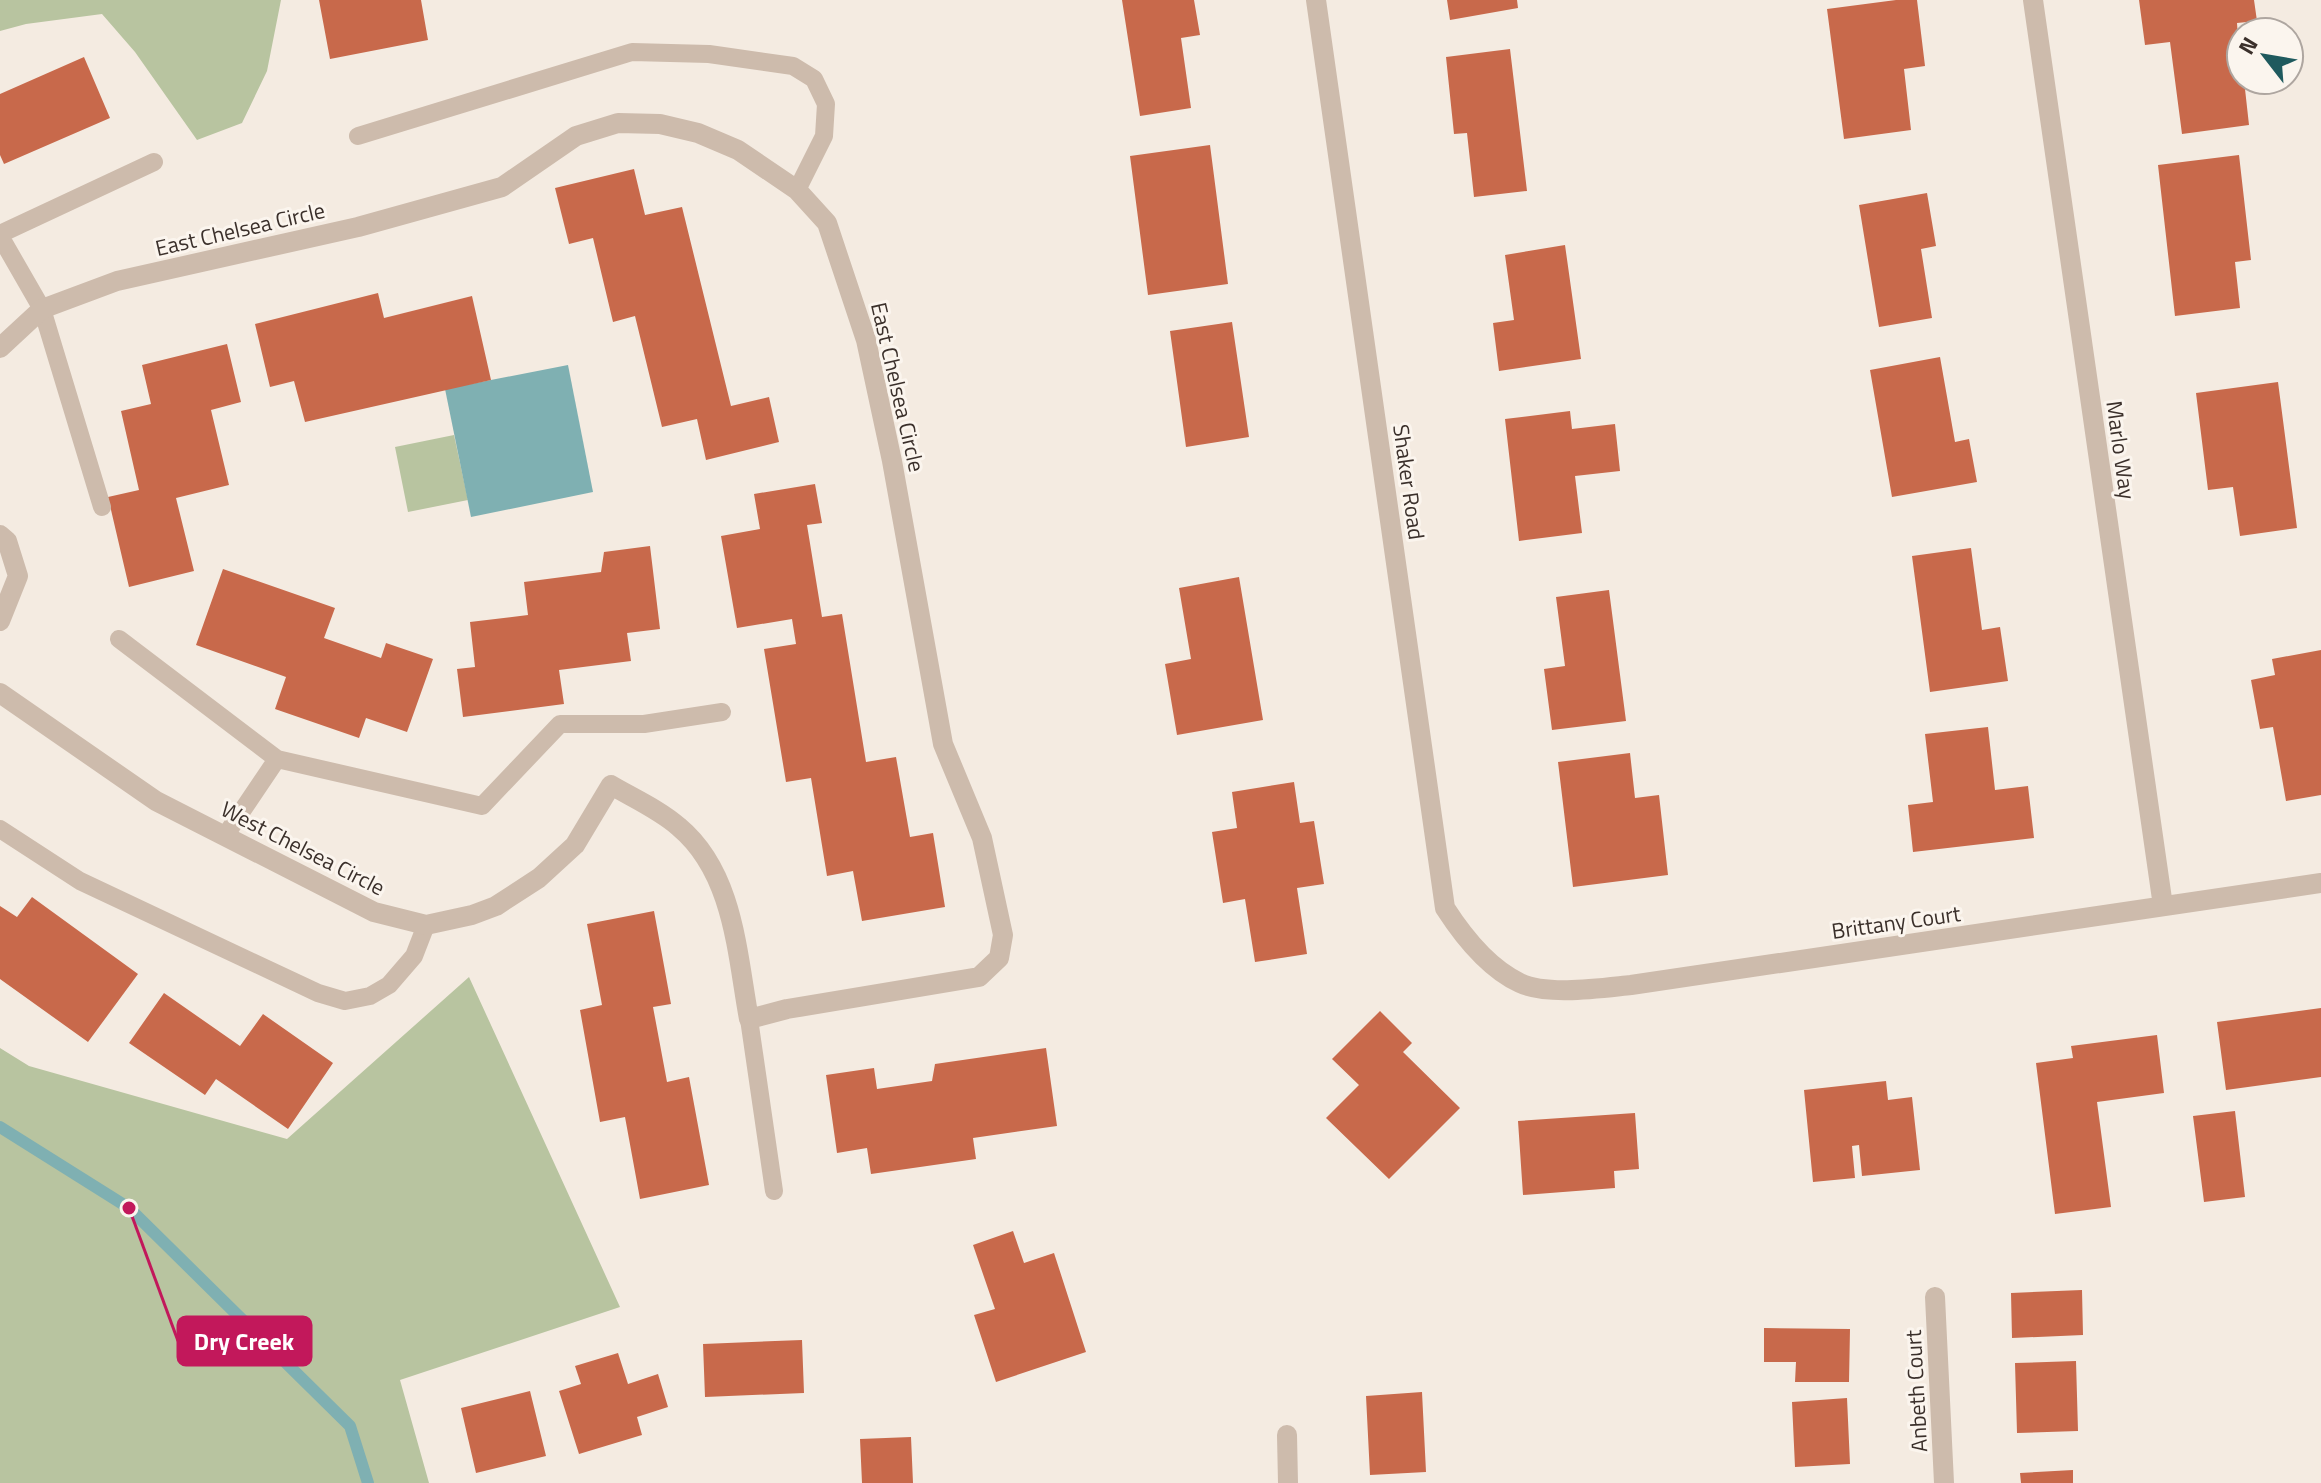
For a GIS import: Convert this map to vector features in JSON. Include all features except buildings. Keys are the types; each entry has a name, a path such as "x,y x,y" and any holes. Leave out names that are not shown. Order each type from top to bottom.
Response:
{"street":[{"name":"Shaker Road","path":"1316,0 1445,908 1457,927 1485,958"},
{"name":"Marlo Way","path":"2033,0 2163,906"},
{"name":"East Chelsea Circle","path":"0,348 42,309 117,281 358,227 502,187 576,136 618,123 660,124 698,133 738,150 797,190 827,223 866,340 892,461 943,744 982,838 1003,935 999,958 979,977 787,1009 749,1019"},
{"path":"0,535 7,541 18,576 0,621"},
{"name":"West Chelsea Circle","path":"0,693 156,801 374,912 426,925 496,906 539,878 575,845 611,785 678,826 701,850 726,898 749,1019"},
{"name":"Brittany Court","path":"1485,958 1521,983 1572,991 1631,985 2321,883"},
{"name":"Anbeth Court","path":"1935,1297 1944,1483"},
{"path":"1287,1435 1288,1483"}],"lane":[{"path":"358,136 632,52 709,54 793,66 814,79 826,104 824,136 797,190"},
{"path":"102,507 42,309 0,235 154,162"},
{"path":"119,639 277,759 482,806 560,724 644,724 722,712"},
{"path":"225,836 277,759"},
{"path":"0,829 80,881 318,993 345,1001 370,996 389,985 414,956 426,925"},
{"path":"749,1019 774,1191"}],"green space":[{"path":"0,0 281,0 267,71 242,123 197,140 135,52 102,14 26,24 0,31"},
{"path":"454,435 468,500 408,512 395,447"},
{"path":"469,977 620,1307 400,1380 429,1483 0,1483 0,1048 29,1066 287,1139"}],"water":[{"path":"568,365 593,492 471,517 445,389"}],"waterway":[{"path":"0,1127 129,1208 350,1426 368,1483"}],"place":[{"name":"Dry Creek","path":"129,1208"}]}
